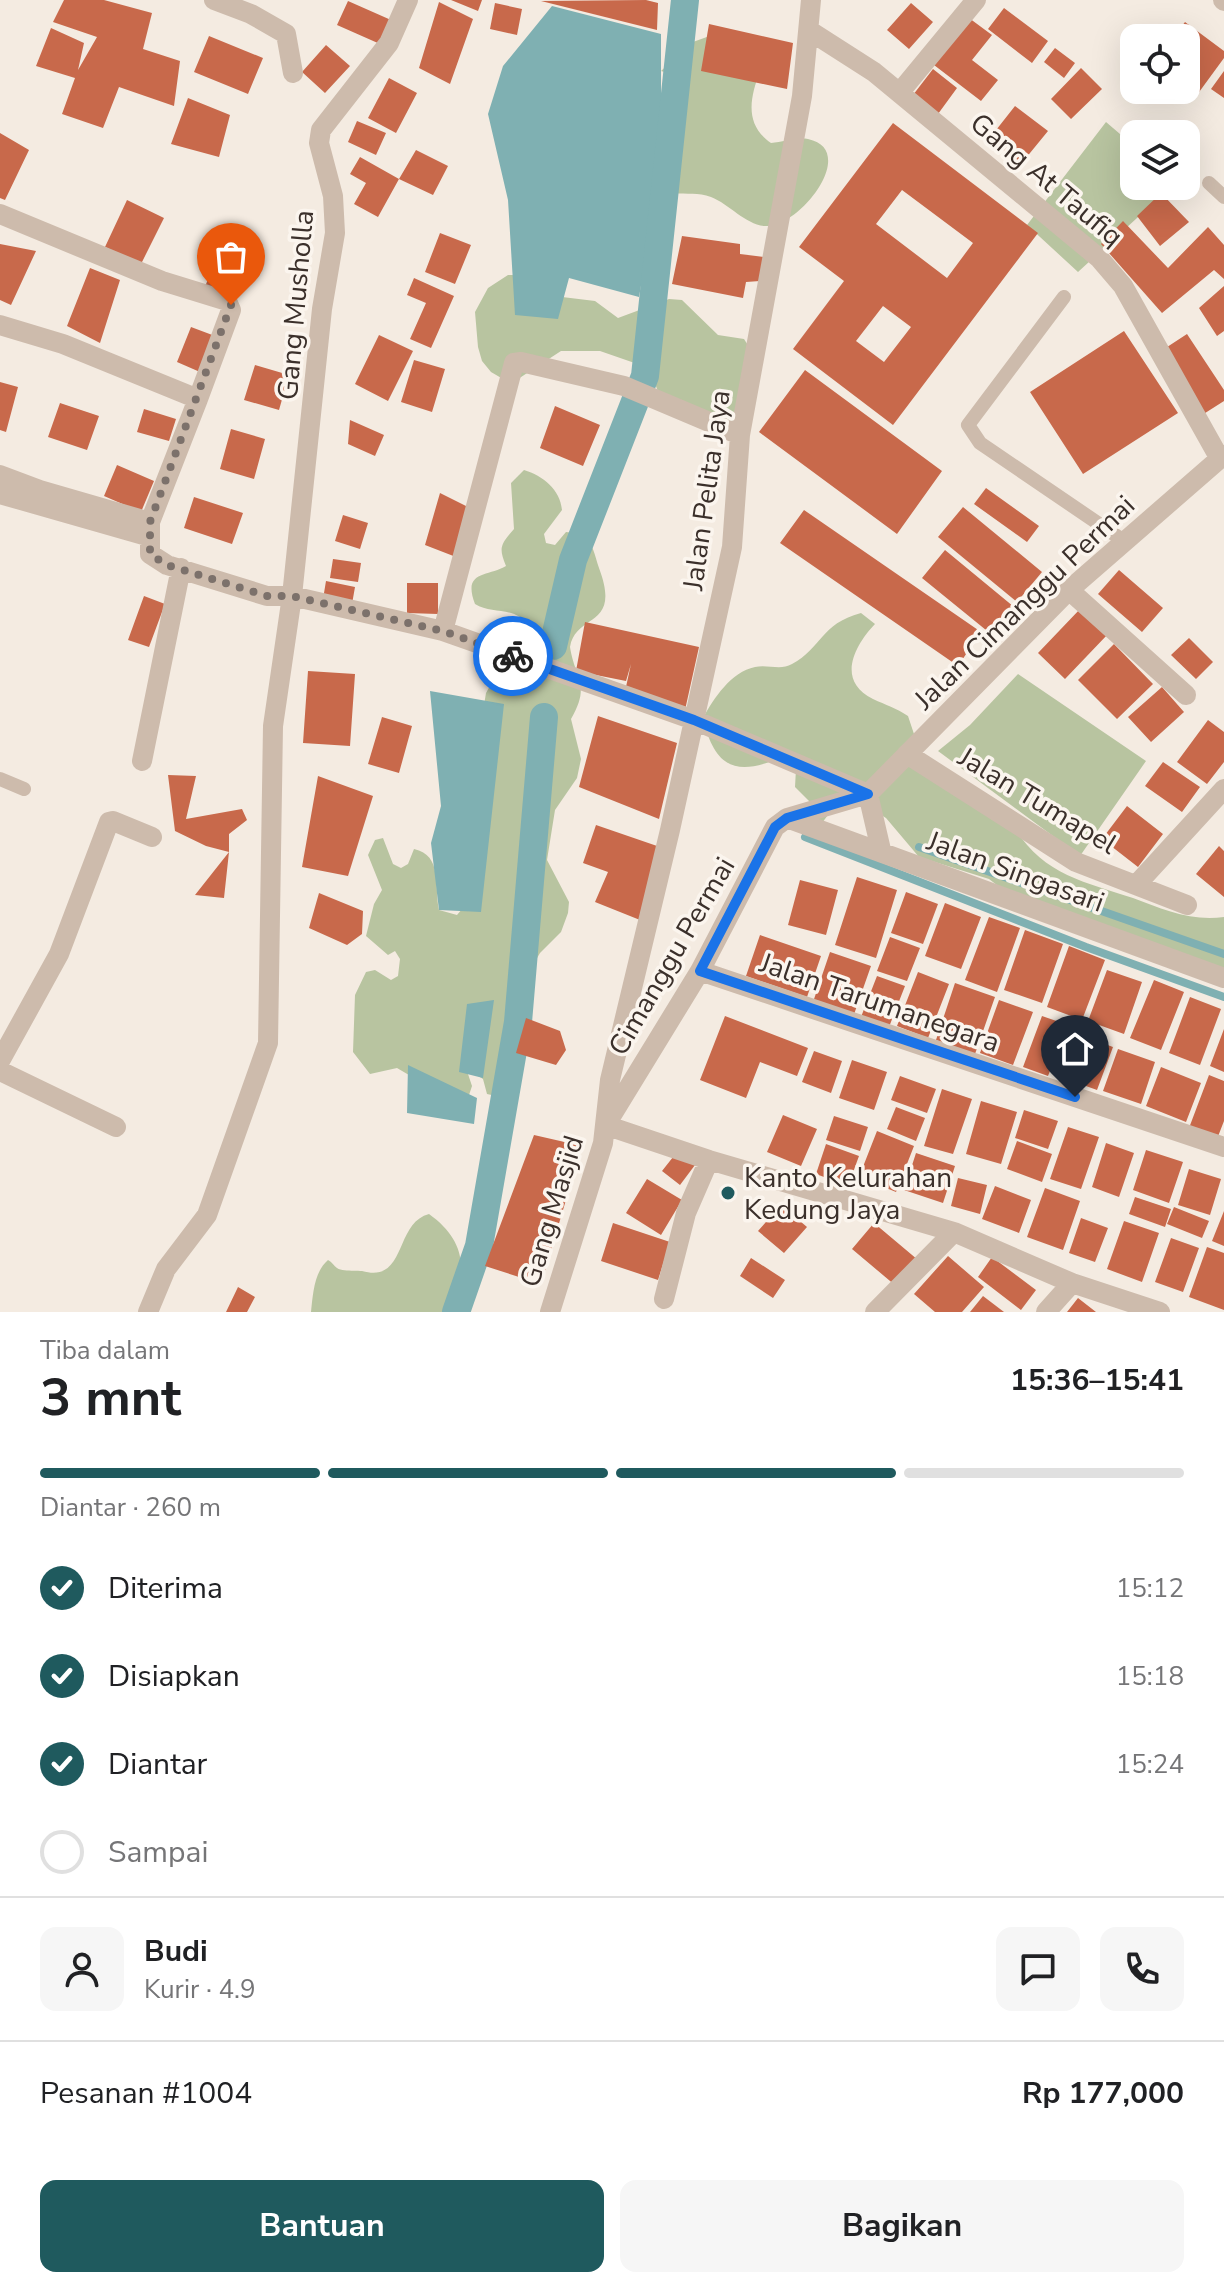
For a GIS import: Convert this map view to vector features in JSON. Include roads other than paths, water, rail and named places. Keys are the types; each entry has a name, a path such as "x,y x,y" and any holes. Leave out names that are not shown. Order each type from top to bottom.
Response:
{"street":[{"path":"214,0 251,14 286,34 293,73"},
{"name":"Gang Musholla","path":"148,1312 166,1269 207,1215 268,1043 273,726 292,596 322,309 335,233 333,196 319,143 321,130 389,43 404,17 408,0"},
{"name":"Jalan Pelita Jaya","path":"605,1125 610,1080 732,547 740,435 802,96 811,0"},
{"path":"900,92 976,0"},
{"name":"Gang At Taufiq","path":"810,31 900,92 1112,272 1223,459"},
{"path":"0,214 162,281 227,301 231,310 150,530 150,554 167,565 267,596 292,596 443,631 694,720 868,794 880,849"},
{"path":"0,325 63,344 198,399"},
{"path":"443,631 514,363 521,362 624,386 740,435"},
{"name":"Jalan Cimanggu Permai","path":"787,818 868,794 1069,590 1223,459"},
{"path":"0,491 150,530"},
{"path":"142,761 181,568"},
{"path":"1069,590 1186,695"},
{"name":"Jalan Tumapel","path":"907,754 1076,862 1104,876 1137,884 1187,905"},
{"path":"1137,884 1224,789"},
{"name":"Cimanggu Permai","path":"605,1125 700,971 775,827 787,818"},
{"name":"Jalan Singasari","path":"787,818 880,849 1224,978"},
{"path":"0,1061 59,954 109,822 152,837"},
{"name":"Jalan Tarumanegara","path":"700,971 1224,1147"},
{"path":"0,1071 116,1127"},
{"path":"605,1125 709,1160 954,1232 1072,1283 1160,1312"},
{"name":"Gang Masjid","path":"550,1312 603,1143 605,1125"},
{"path":"664,1299 686,1213 709,1160"},
{"path":"875,1312 954,1232"},
{"path":"1046,1312 1072,1283"}],"lane":[{"path":"1209,183 1224,197"},
{"path":"1064,297 968,425 980,443 1124,541"},
{"path":"0,779 24,789"}],"water":[{"path":"552,6 661,34 661,173 639,297 569,278 558,319 515,315 508,200 488,114 503,66"},
{"path":"430,691 504,704 481,912 439,910 431,843 441,806"},
{"path":"494,1000 483,1078 459,1072 467,1004"},
{"path":"408,1065 477,1098 474,1124 407,1113"}],"waterway":[{"path":"553,646 573,560 645,376 685,0"},
{"path":"456,1312 479,1246 518,1022 544,717"},
{"path":"805,837 1086,947 1224,997"},
{"path":"919,847 1224,954"}],"place":[{"name":"Kanto Kelurahan Kedung Jaya","path":"728,1193"}]}
